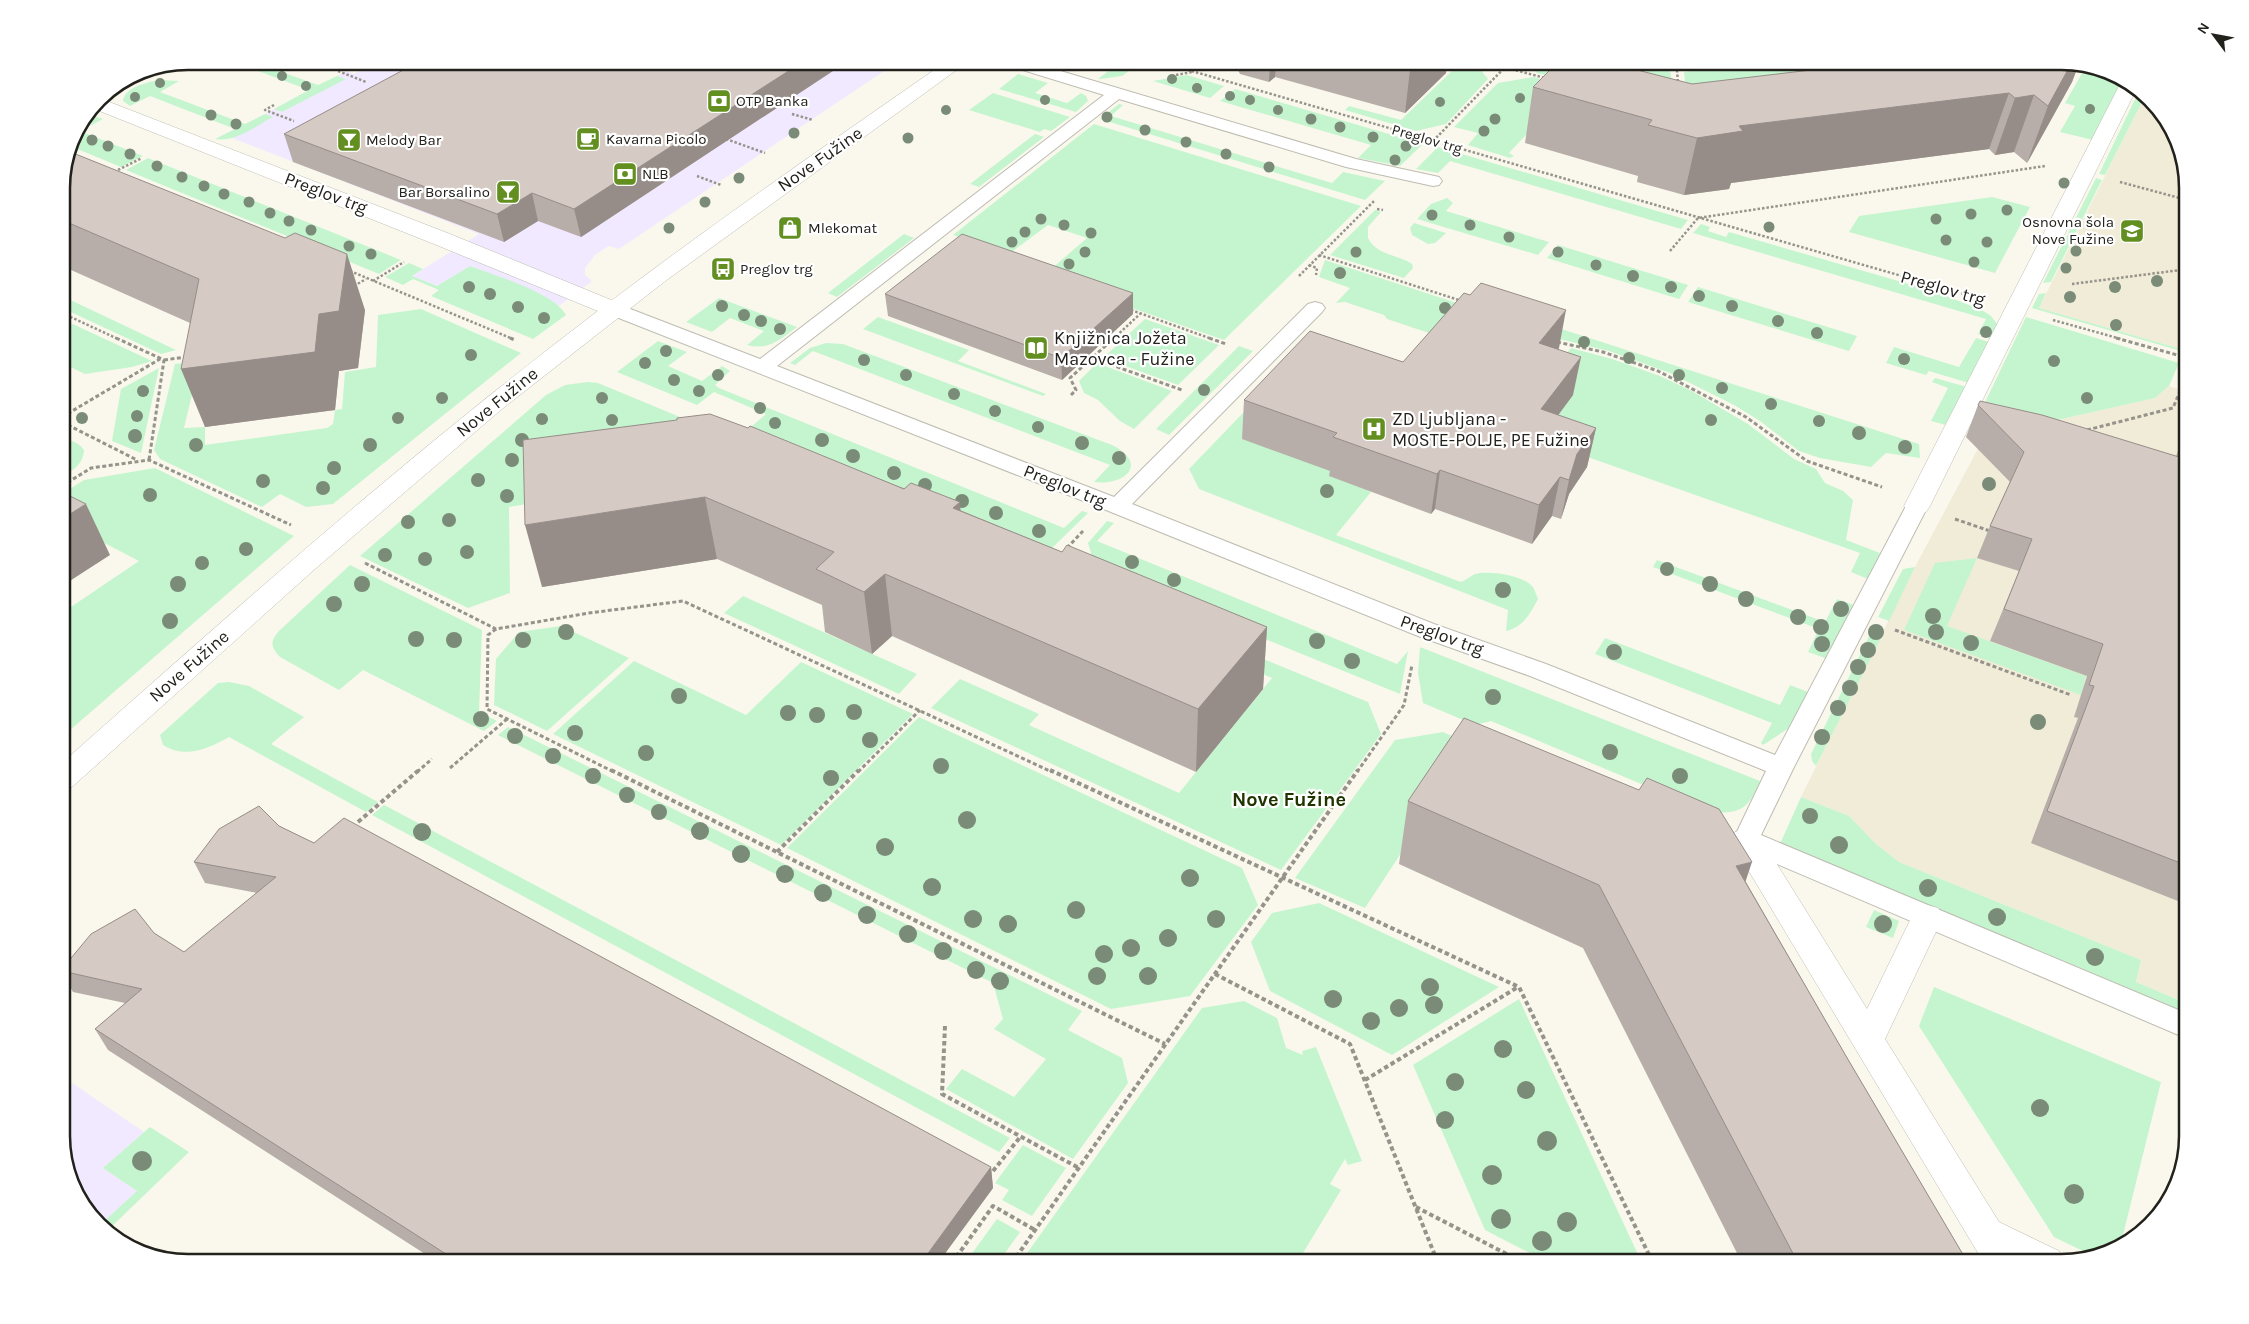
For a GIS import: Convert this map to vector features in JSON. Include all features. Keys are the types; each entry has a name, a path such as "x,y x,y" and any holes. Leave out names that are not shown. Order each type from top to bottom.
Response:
{"street":[{"name":"Nove Fužine","path":"70,772 443,446 614,309 721,229 947,70"},
{"path":"1918,503 2127,90"},
{"name":"Preglov trg","path":"103,106 614,309"},
{"path":"1746,840 1996,1249 2014,1254"},
{"path":"1868,1041 1927,917"}],"lane":[{"path":"1039,70 1352,163 1434,181"},
{"path":"763,367 1117,93"},
{"path":"1117,506 1315,308"},
{"name":"Preglov trg","path":"614,309 1117,506 1426,630 1538,670 1780,767"},
{"path":"1918,503 1780,767 1746,840 2179,1023"}],"path":[{"path":"340,70 338,71 366,82"},
{"name":"Preglov trg","path":"1188,70 2179,355"},
{"path":"1427,148 1502,70"},
{"path":"1512,70 1551,80"},
{"path":"1676,70 1679,87"},
{"path":"274,105 265,110 294,120"},
{"path":"114,173 183,138"},
{"path":"726,140 772,155"},
{"name":"Preglov trg","path":"1698,218 2093,159"},
{"path":"106,170 123,177"},
{"path":"2113,180 2179,198"},
{"path":"1377,209 1383,210"},
{"path":"1670,251 1698,218"},
{"path":"1320,255 1468,303"},
{"path":"373,281 405,262"},
{"path":"2067,285 2179,270"},
{"path":"348,271 523,344"},
{"path":"351,288 366,278"},
{"path":"1122,307 1229,345"},
{"path":"1071,394 1076,390 1070,378 1140,314"},
{"path":"70,317 162,360"},
{"path":"1548,340 1604,352 1658,371 1746,417 1808,462 1918,503"},
{"path":"70,412 162,360 191,356"},
{"path":"1092,358 1183,390"},
{"path":"149,460 162,360"},
{"path":"2079,432 2173,408 2179,394"},
{"path":"70,426 138,461"},
{"path":"70,481 91,468 149,460 297,528"},
{"path":"360,560 496,629"},
{"path":"1166,1044 487,709 488,635 496,629 683,601 1519,987 1649,1254"},
{"path":"1859,617 2071,694"},
{"path":"1018,1254 1404,705"},
{"path":"777,852 920,710"},
{"path":"450,768 507,719"},
{"path":"358,822 432,759"},
{"path":"1215,974 1350,1044 1435,1254"},
{"path":"1365,1080 1519,987"},
{"path":"945,1026 942,1094 1079,1168"},
{"path":"994,1172 1021,1136"},
{"path":"958,1254 993,1206 1035,1230"},
{"path":"1416,1206 1507,1254"}],"shaded area":[{"path":"361,70 886,70 619,249 609,246 596,254 585,268 585,275 591,282 559,306 541,294 470,266 437,286 412,276 479,234 232,138 273,117 265,114 274,109 282,112 345,79 337,76 346,71 354,74"},
{"name":"Osnovna šola Nove Fužine","path":"2142,103 2155,116 2167,136 2177,165 2179,181 2179,348 2039,308"},
{"path":"2169,386 2179,389 2179,1000 2136,982 2141,960 1899,862 1876,844 1849,816 1801,797 1915,567 1990,426 2044,423 2155,398"},
{"path":"70,1081 144,1132 103,1168 137,1191 106,1220 99,1214 82,1188 72,1159 70,1143"}],"green space":[{"path":"255,70 276,70 318,85 337,76 346,79 282,112 274,109 309,90"},
{"path":"1110,70 1131,70 1122,76 1098,79"},
{"path":"1453,70 1481,70 1488,79 1446,124 1416,131 1345,110 1349,106 1401,120"},
{"path":"1534,70 1670,70 1676,108 1537,73"},
{"path":"1696,70 1816,70 1882,86 1688,110 1684,72"},
{"path":"2083,72 2106,79 2120,86 2093,140 2060,132 2075,106 2065,103"},
{"path":"1018,74 1048,83 1035,93 1067,103 1081,93 1086,96 1088,101 1076,112 999,89"},
{"path":"1187,75 1224,86 1210,98 1153,81"},
{"path":"1533,77 1653,109 1557,102 1509,153 1514,156 1510,158 1468,145 1478,133 1454,127 1498,83"},
{"path":"158,80 179,81 160,92 245,124 265,114 273,117 238,136 223,140 215,139 235,129 150,96 130,106 123,101 132,89"},
{"path":"1235,89 1423,144 1400,166 1358,158 1371,145 1220,101"},
{"path":"993,93 1070,117 1051,131 1044,129 1040,132 969,110"},
{"path":"2136,97 2142,103 2105,175 2099,174"},
{"path":"1119,104 1123,105 1111,116 1332,183 1343,172 1385,181 1365,200 1100,119"},
{"path":"94,116 103,119 87,127"},
{"path":"1094,124 1361,206 1224,340 1042,277 1087,238 1048,225 1009,254 953,235"},
{"path":"84,133 143,156 121,167 77,149"},
{"path":"1035,134 1044,137 979,187 970,184"},
{"path":"1438,147 1688,220 1681,229 1450,161 1438,173 1416,169"},
{"path":"148,158 401,260 379,274 126,170"},
{"path":"2096,178 2102,180 2051,282 2043,283"},
{"path":"1992,197 2030,207 1995,273 1849,232 1859,216"},
{"path":"1447,198 1453,203 1446,211 1549,242 1538,255 1417,219 1431,204"},
{"path":"1375,210 1381,212 1368,227 1368,238 1382,252 1412,264 1413,268 1404,278 1330,255"},
{"path":"1414,223 1446,233 1435,243 1428,244 1412,235 1410,228"},
{"path":"1701,224 1710,227 1708,231 1726,237 1729,232 1933,291 1982,310 1991,316 1998,325 1990,338 1978,334 1986,319 1693,233"},
{"path":"904,234 914,238 837,297 828,293"},
{"path":"1558,245 1688,285 1679,299 1547,258"},
{"path":"1325,260 1466,306 1432,334 1345,302 1336,303 1350,288 1319,277"},
{"path":"409,263 423,269 412,276 437,286 470,266 537,292 550,299 566,315 533,339 431,296 439,290 413,279 403,285 385,277"},
{"path":"1698,287 1857,336 1849,351 1688,302"},
{"path":"2046,293 2039,308 2179,348 2179,350 2032,308 2039,294"},
{"path":"719,298 797,327 774,343 755,346 747,345 764,331 730,318 712,332 686,322"},
{"path":"70,300 176,350 161,354 70,312"},
{"path":"1487,305 1919,444 1920,458 1886,453 1871,467 1820,458 1799,451 1760,421 1734,405 1670,373 1609,351 1555,338"},
{"path":"421,309 521,353 333,504 306,507 280,494 262,507 160,459 154,450 175,364 200,361 184,428 205,427 205,445 327,428 333,424 335,410 342,409 345,372 376,367 378,315"},
{"path":"878,317 969,350 958,361 1046,394 1043,396 863,329"},
{"path":"2026,317 2179,363 2169,386 2155,398 2044,423 1976,421"},
{"path":"1145,319 1219,345 1178,385 1103,358"},
{"path":"70,323 152,361 132,367 85,374 70,367"},
{"path":"1976,338 1989,342 1969,383 1929,371 1926,375 1886,363 1894,347 1959,367"},
{"path":"658,341 687,352 668,366 702,381 722,366 730,371 715,385 719,388 1064,528 1082,511 1088,513 1050,550 751,427 766,414 714,392 697,405 617,372"},
{"path":"826,343 843,344 1112,445 1123,452 1129,459 1131,466 1123,477 1115,481 1094,482 1110,465 813,351 795,365 790,363 810,348"},
{"path":"1239,346 1253,351 1169,435 1156,429"},
{"path":"1571,348 1612,359 1660,376 1690,390 1748,424 1794,459 1816,469 1825,483 1843,491 1853,500 1846,540 1880,553 1868,579 1851,572 1860,553 1579,454 1502,423 1555,368"},
{"path":"1097,363 1172,391 1134,429 1120,421 1098,400 1084,393 1079,381"},
{"path":"1290,364 1333,472 1371,492 1336,535 1461,582 1475,574 1481,573 1506,574 1522,579 1533,587 1538,599 1529,615 1521,623 1506,631 1508,610 1199,489 1189,469"},
{"path":"159,368 141,453 112,441 121,389"},
{"path":"1935,378 1967,387 1946,425 1931,421 1948,388 1932,382"},
{"path":"588,382 598,383 709,429 539,502 509,507 510,593 468,608 360,556 546,395 565,385"},
{"path":"70,440 80,445 84,450 82,460 70,472"},
{"path":"155,468 294,536 70,730 70,608 139,561 70,525 70,489 84,480"},
{"path":"1107,521 1114,523 1097,541 1397,664 1408,651 1400,694 1096,570 1088,543"},
{"path":"1977,558 1947,626 2086,676 2081,695 1904,630 1935,563"},
{"path":"1657,560 1825,622 1837,599 1854,605 1828,659 1808,652 1819,629 1653,567"},
{"path":"350,565 482,630 479,712 497,721 484,731 363,670 339,690 280,657 272,644 280,630"},
{"path":"1915,567 1889,621 1878,617 1903,569"},
{"path":"743,596 917,674 899,694 724,613"},
{"path":"1147,611 1368,702 1381,734 1281,870 931,708 960,679 1039,714 1029,725 1179,793 1272,678 1138,621"},
{"path":"561,626 629,658 547,731 494,705 496,659 519,632"},
{"path":"1873,628 1884,632 1816,766 1812,761 1811,754"},
{"path":"1605,638 1780,705 1790,685 1808,692 1789,728 1763,745 1761,743 1772,723 1595,654"},
{"path":"1420,647 1760,781 1756,791 1741,809 1728,812 1708,812 1491,721 1475,725 1423,703 1418,673"},
{"path":"634,661 746,715 801,662 913,714 781,845 553,734"},
{"path":"229,682 249,686 304,717 271,744 378,802 366,812 229,737 205,748 188,752 171,749 163,745 160,735 218,683"},
{"path":"919,717 1242,868 1258,905 1190,996 1111,1009 787,848"},
{"path":"508,727 1082,1011 1068,1030 1122,1058 1128,1083 1073,1159 946,1089 962,1069 1014,1097 1046,1059 994,1029 1003,1019 993,983 498,735"},
{"path":"1443,732 1472,745 1365,908 1295,878 1395,740"},
{"path":"1801,797 1849,816 1876,844 1899,862 2141,960 2136,982 2179,1000 2179,1010 1780,844"},
{"path":"384,805 1010,1138 999,1152 372,815"},
{"path":"1319,903 1499,987 1392,1055 1270,991 1251,942 1272,913"},
{"path":"1874,910 1899,921 1893,938 1866,927"},
{"path":"1934,987 2161,1082 2123,1236 2106,1245 2084,1251 2054,1237 1919,1026"},
{"path":"1519,999 1638,1254 1532,1254 1485,1230 1413,1065"},
{"path":"1244,1001 1277,1018 1286,1048 1303,1055 1302,1051 1316,1047 1362,1161 1348,1165 1345,1159 1330,1184 1341,1190 1302,1254 1026,1254 1202,1008"},
{"path":"150,1127 189,1152 112,1226 106,1220 137,1191 103,1168"},
{"path":"1023,1145 1066,1168 1032,1216 1002,1200 1009,1190 995,1183"},
{"path":"997,1219 1020,1232 1004,1254 972,1254"}],"building":[{"path":"403,70 790,70 574,209 532,193 497,214 284,134"},
{"path":"1550,70 1637,70 1692,84 1811,70 2067,70 2048,106 2034,95 2015,98 2009,93 1739,126 1743,131 1697,138 1648,125 1652,120 1533,87"},
{"path":"75,154 285,238 295,233 347,254 339,311 319,314 315,352 181,369 199,279 70,223 70,181"},
{"name":"Knjižnica Jožeta Mazovca - Fužine","path":"962,234 1133,293 1061,358 885,294"},
{"name":"ZD Ljubljana - MOSTE-POLJE, PE Fužine","path":"1481,283 1566,310 1539,343 1581,357 1541,409 1596,428 1577,454 1569,480 1560,477 1539,505 1440,470 1437,474 1333,437 1337,433 1244,400 1310,331 1403,362 1464,293 1470,295"},
{"path":"1980,401 2042,415 2179,457 2179,862 2047,811 2094,686 2089,685 2103,644 2004,609 2032,539 1990,526 2024,452 1978,405"},
{"path":"710,414 748,428 750,426 904,489 911,483 960,502 953,508 1062,552 1067,545 1267,627 1198,709 885,574 864,592 816,569 834,552 705,497 525,525 523,440"},
{"path":"70,496 86,504 70,514"},
{"path":"1464,718 1639,790 1647,778 1719,809 1752,862 1736,866 1963,1254 1793,1254 1599,885 1408,801"},
{"path":"259,806 279,826 314,843 344,818 991,1167 928,1254 446,1254 95,1029 142,989 70,973 70,959 91,934 135,909 154,933 184,952 276,877 194,862 219,829"}],"place":[{"name":"OTP Banka","path":"719,101"},
{"name":"Kavarna Picolo","path":"588,139"},
{"name":"Melody Bar","path":"349,140"},
{"name":"NLB","path":"625,174"},
{"name":"Bar Borsalino","path":"508,192"},
{"name":"Mlekomat","path":"790,228"},
{"name":"Osnovna šola Nove Fužine","path":"2132,231"},
{"name":"Preglov trg","path":"723,269"},
{"name":"Knjižnica Jožeta Mazovca - Fužine","path":"1036,348"},
{"name":"ZD Ljubljana - MOSTE-POLJE, PE Fužine","path":"1374,429"}],"district":[{"name":"Nove Fužine","path":"1289,799"}]}
